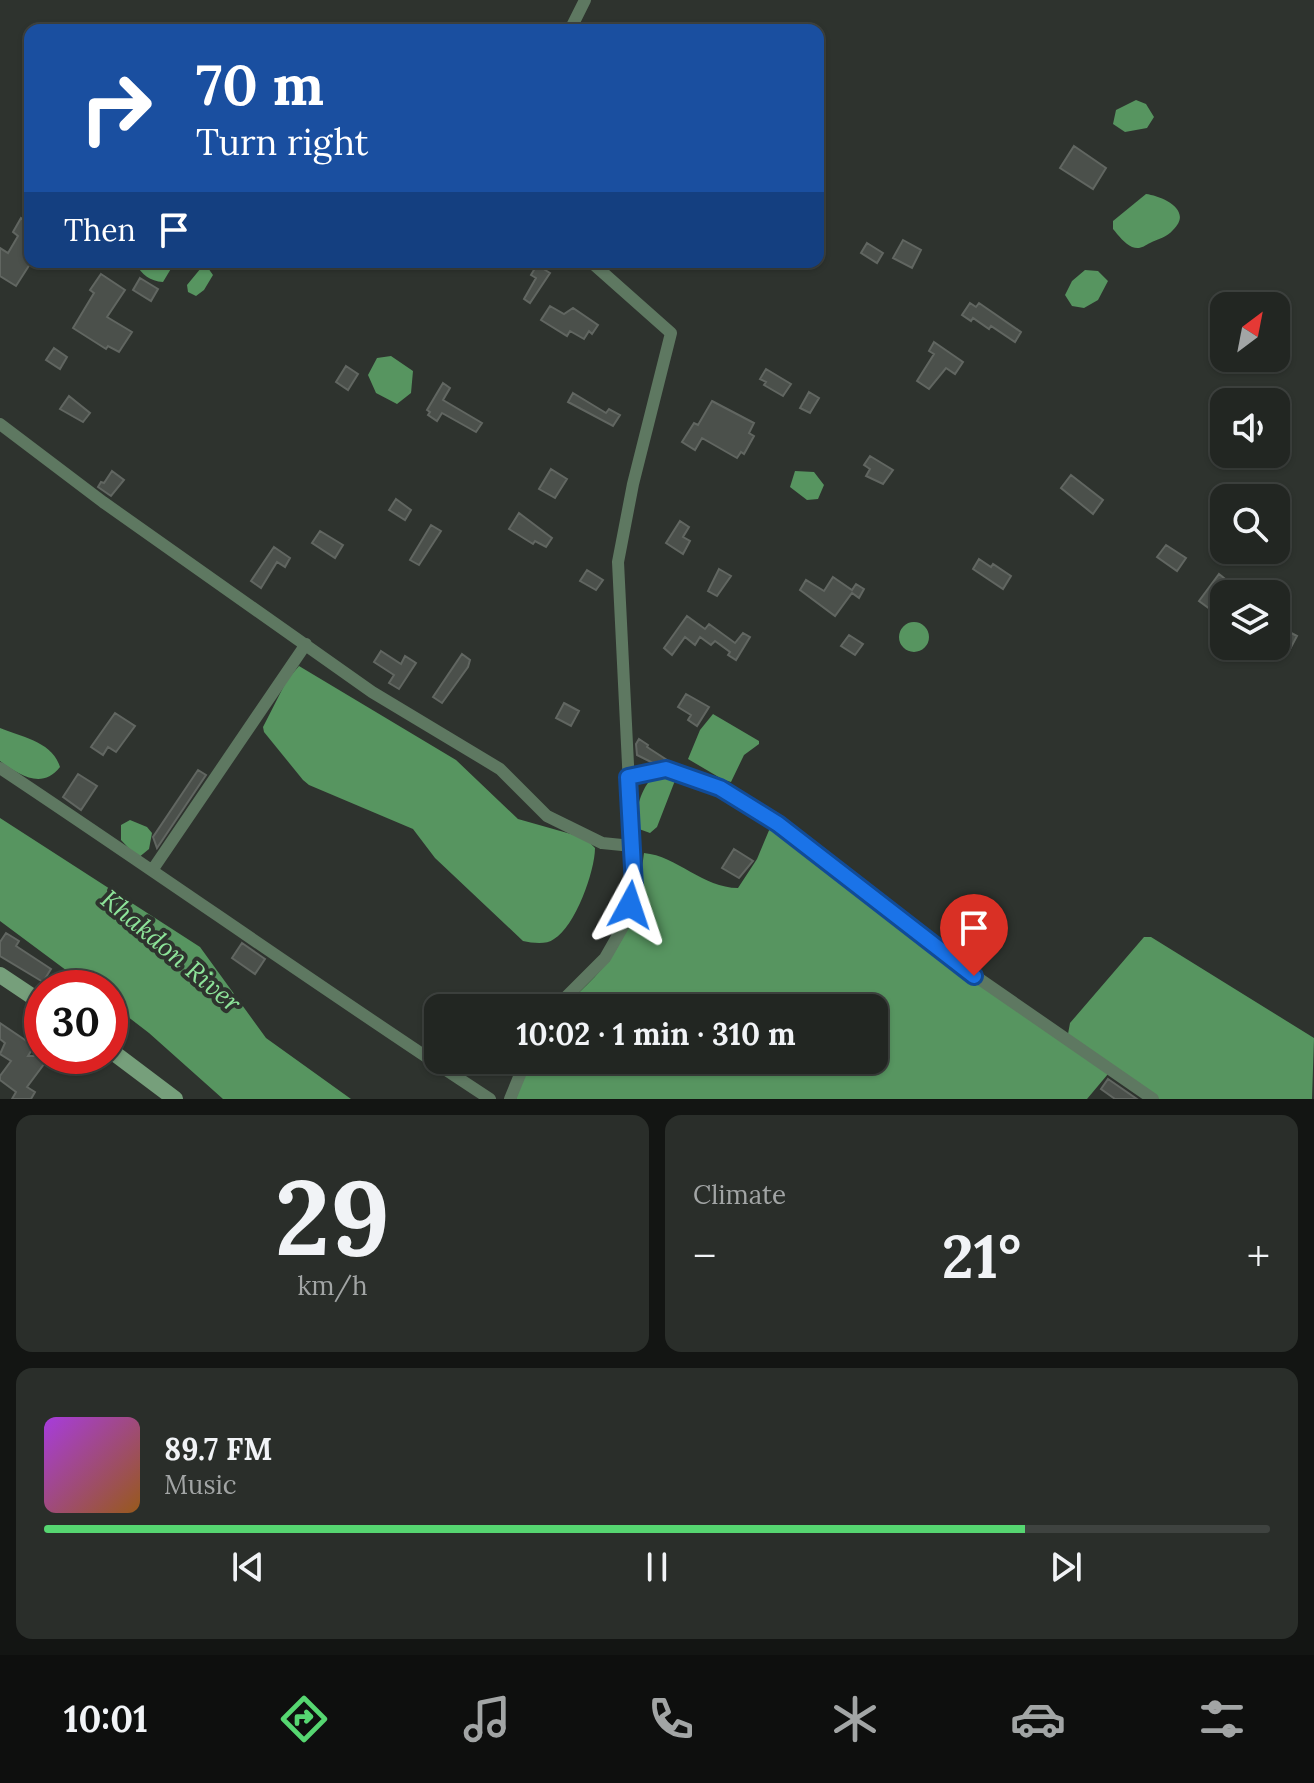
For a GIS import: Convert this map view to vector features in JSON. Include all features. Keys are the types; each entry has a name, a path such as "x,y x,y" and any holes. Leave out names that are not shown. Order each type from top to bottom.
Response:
{"street":[{"path":"573,24 585,0"},
{"path":"569,994 605,958 625,923 634,886 618,562 633,484 671,333 598,268"},
{"path":"0,424 103,502 372,692 500,769 547,816 602,843 632,846"},
{"path":"153,869 306,644"},
{"path":"0,768 490,1099"},
{"path":"628,777 666,769 720,788 760,812 952,960 1153,1099"},
{"path":"0,975 24,991"},
{"path":"128,1064 175,1099"},
{"path":"510,1099 520,1074"}],"water":[{"path":"1136,100 1146,104 1154,117 1147,128 1125,132 1113,124 1116,110"},
{"path":"1146,194 1173,205 1180,216 1179,223 1165,236 1135,248 1124,242 1113,229 1113,221"},
{"path":"139,268 171,268 163,282 144,274"},
{"path":"201,268 208,268 213,275 204,290 196,296 188,292 187,285"},
{"path":"1085,270 1098,271 1108,281 1098,300 1084,308 1072,306 1065,295 1072,281"},
{"path":"391,356 413,371 411,393 397,404 376,393 368,375 377,358"},
{"path":"795,471 814,472 824,485 818,499 807,500 790,487"},
{"path":"914,622 920,623 928,631 928,643 920,651 914,652 908,651 900,643 899,637 900,631 908,623"},
{"path":"299,666 456,760 518,819 585,838 595,848 592,870 582,898 562,933 547,942 523,941 435,858 413,829 303,780 263,727 287,680"},
{"path":"713,714 759,741 744,755 731,782 688,759 700,730"},
{"path":"0,728 43,746 56,758 60,767 46,778 38,779 7,766 0,761"},
{"path":"661,771 676,778 657,827 650,833 639,829 638,805 649,781"},
{"name":"Khakdon River","path":"0,818 200,947 266,1038 351,1099 223,1099 128,1017 128,970 66,970 0,921"},
{"path":"130,820 147,827 152,833 149,849 138,858 121,840 121,825"},
{"path":"770,828 890,922 1108,1074 1087,1099 516,1099 525,1074 888,1074 888,994 578,994 611,957 621,940 635,903 644,853 668,860 713,883 738,888 757,859"},
{"path":"1144,937 1151,937 1314,1038 1312,1099 1158,1099 1068,1034 1070,1023"}],"building":[{"path":"1074,146 1106,168 1093,189 1060,168"},
{"path":"21,218 24,220 24,268 27,268 16,286 0,276 0,248 8,253 18,236 13,232"},
{"path":"903,240 921,250 912,268 893,258"},
{"path":"867,243 883,253 877,263 861,253"},
{"path":"535,268 550,273 530,303 524,299 536,278 531,275"},
{"path":"101,274 125,290 107,317 132,332 119,352 108,346 106,349 73,328 94,293 90,290"},
{"path":"140,278 158,289 151,301 133,290"},
{"path":"970,303 976,307 979,303 1021,332 1015,342 991,326 989,329 973,318 971,321 962,315"},
{"path":"550,306 564,314 573,308 598,325 584,339 570,331 567,336 541,320"},
{"path":"934,342 963,362 955,374 946,368 929,389 917,381 934,354 929,351"},
{"path":"54,348 67,357 60,369 46,360"},
{"path":"346,366 358,374 348,390 336,382"},
{"path":"766,369 791,384 783,396 764,385 766,382 760,379"},
{"path":"443,383 450,388 443,400 482,423 476,432 442,413 437,421 428,415 430,412 427,410"},
{"path":"809,392 819,398 810,413 800,408"},
{"path":"573,393 606,413 609,409 620,415 613,426 568,402"},
{"path":"69,396 90,413 83,422 60,409"},
{"path":"712,401 754,423 749,433 754,436 744,454 741,452 737,458 702,438 695,450 682,442 694,423 698,425"},
{"path":"870,456 893,470 883,484 866,476 870,469 864,465"},
{"path":"551,469 567,479 555,498 539,489"},
{"path":"112,471 124,480 111,496 98,487"},
{"path":"1071,475 1103,500 1093,514 1061,488"},
{"path":"396,499 411,510 405,520 389,510"},
{"path":"519,513 552,538 546,547 535,541 533,544 509,529"},
{"path":"680,521 689,527 683,537 690,541 683,554 666,543"},
{"path":"431,525 441,531 419,565 410,560"},
{"path":"320,531 343,545 335,558 312,543"},
{"path":"1166,545 1186,558 1177,571 1157,557"},
{"path":"274,547 290,558 285,567 277,562 261,588 251,581"},
{"path":"979,559 1011,576 1003,589 973,569"},
{"path":"719,569 731,576 717,596 708,591"},
{"path":"587,570 603,580 596,590 580,581"},
{"path":"833,577 852,590 856,584 864,589 859,598 852,593 835,616 800,590 806,580 824,591"},
{"path":"1210,586 1210,609 1199,601"},
{"path":"687,616 705,629 709,624 735,643 743,633 750,637 736,660 715,641 711,645 700,637 695,645 685,637 672,655 664,648"},
{"path":"1290,632 1297,636 1290,649"},
{"path":"849,635 863,644 855,655 841,646"},
{"path":"381,651 401,664 405,656 416,663 399,689 389,683 394,675 374,662"},
{"path":"462,654 470,660 468,667 442,703 433,697"},
{"path":"686,694 709,707 697,726 688,720 691,715 678,707"},
{"path":"564,703 579,711 571,726 556,718"},
{"path":"115,713 135,726 116,752 108,747 103,755 91,747"},
{"path":"639,739 667,760 653,763 637,755"},
{"path":"198,770 206,775 157,848 153,837"},
{"path":"78,774 97,786 81,810 63,797"},
{"path":"734,849 753,861 739,878 722,868"},
{"path":"6,933 19,941 16,946 51,969 24,971 0,956 0,942"},
{"path":"242,943 265,959 255,974 232,958"},
{"path":"0,1023 24,1039 24,1074 37,1074 27,1087 35,1092 31,1099 12,1099 16,1092 0,1080 11,1061 0,1054 5,1043 0,1039"},
{"path":"1108,1079 1137,1099 1115,1099 1101,1089"}],"route":[{"path":"630,905 634,886 628,777 666,769 720,788 778,824 974,976"}]}
